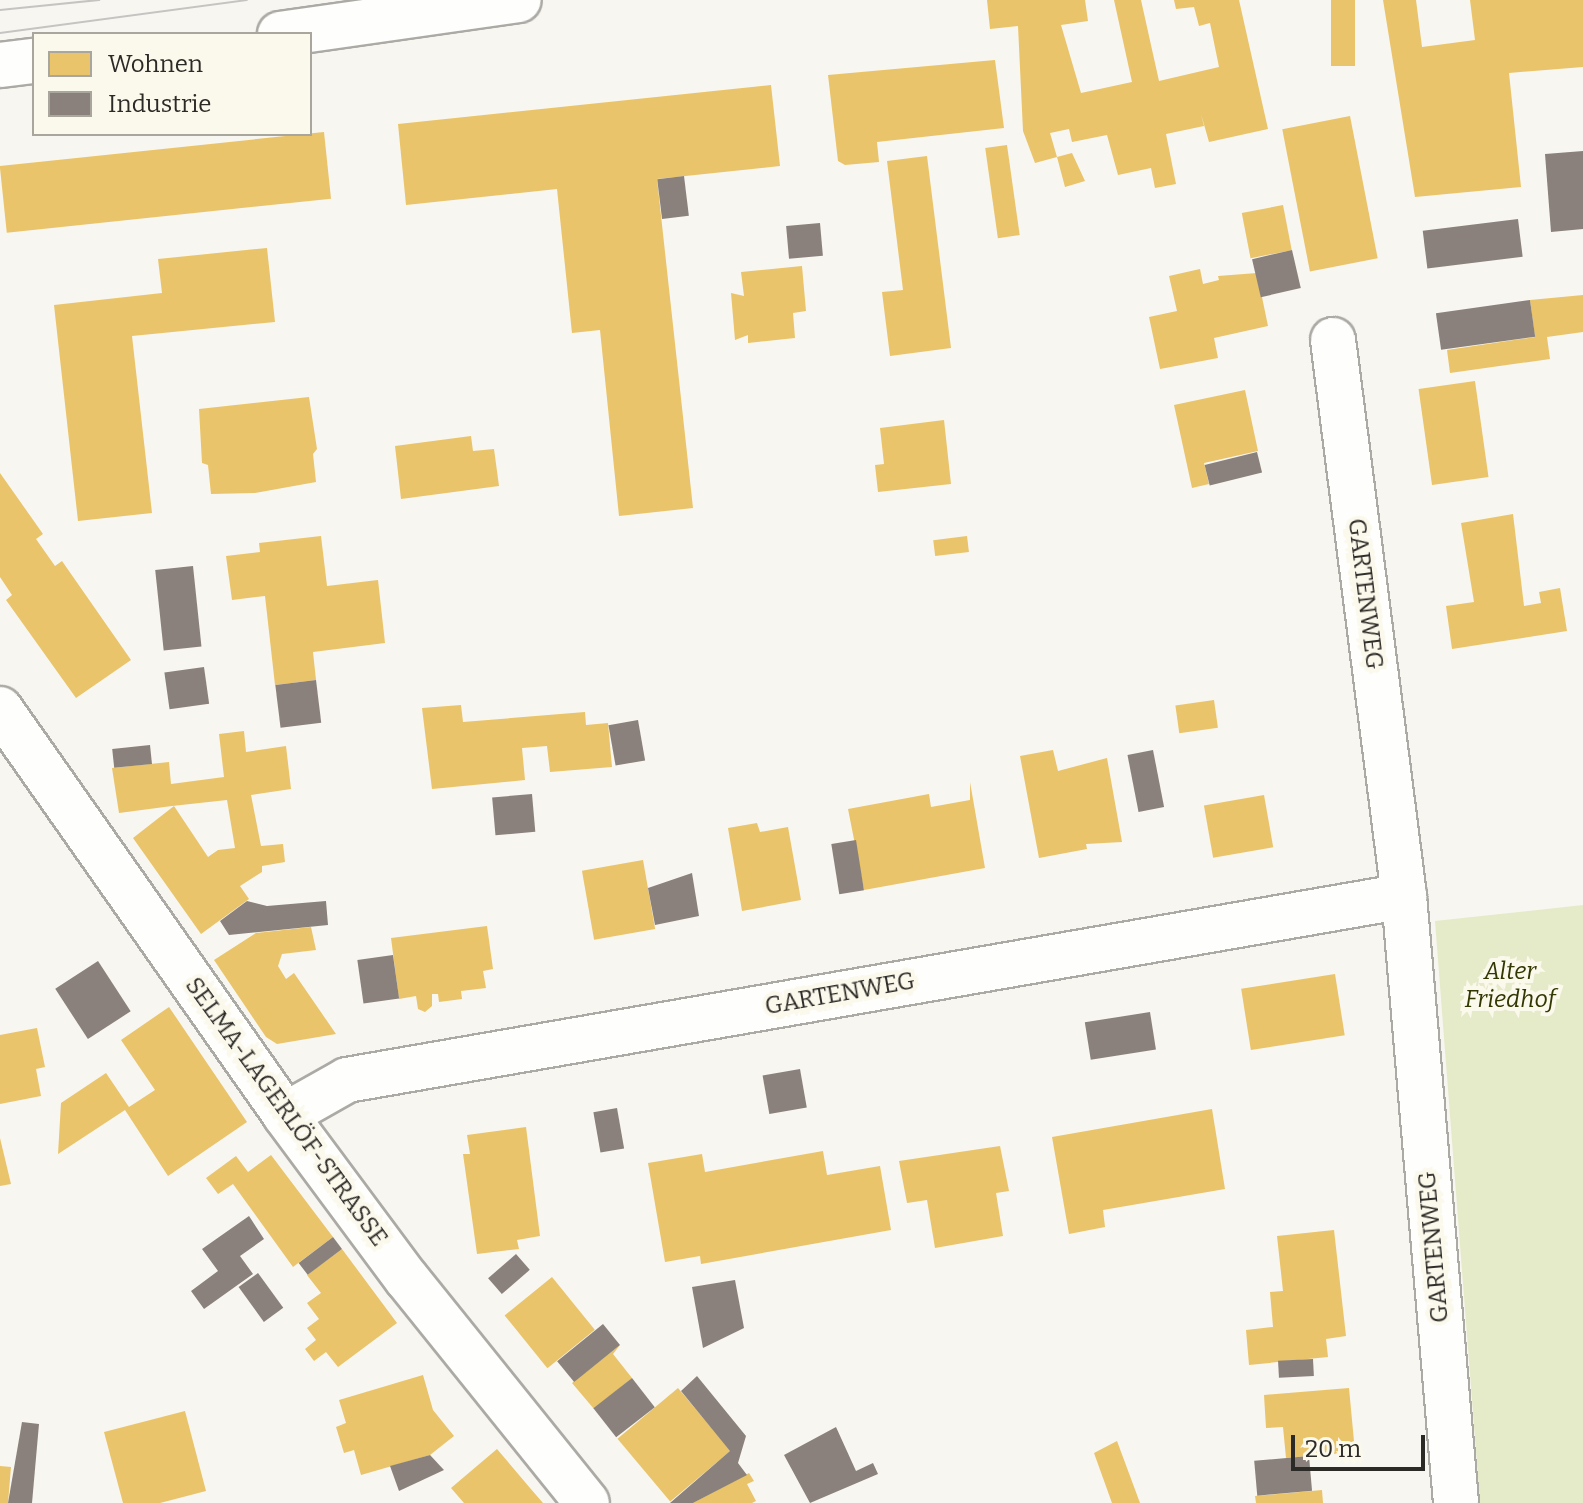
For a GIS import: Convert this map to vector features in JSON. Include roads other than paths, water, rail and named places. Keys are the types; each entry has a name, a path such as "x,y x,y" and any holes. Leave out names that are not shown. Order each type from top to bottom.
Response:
{"street":[{"path":"294,32 519,0"},
{"path":"0,65 32,61"},
{"name":"GARTENWEG","path":"1333,340 1404,896 1456,1503"},
{"name":"SELMA-LAGERLÖF-STRASSE","path":"0,709 285,1115 416,1291 587,1503"},
{"name":"GARTENWEG","path":"285,1115 347,1080 1404,896"}],"tram line":[{"path":"0,10 99,0"},
{"path":"0,33 247,0"}],"park label":[{"name":"Alter Friedhof","path":"1510,986"}]}
